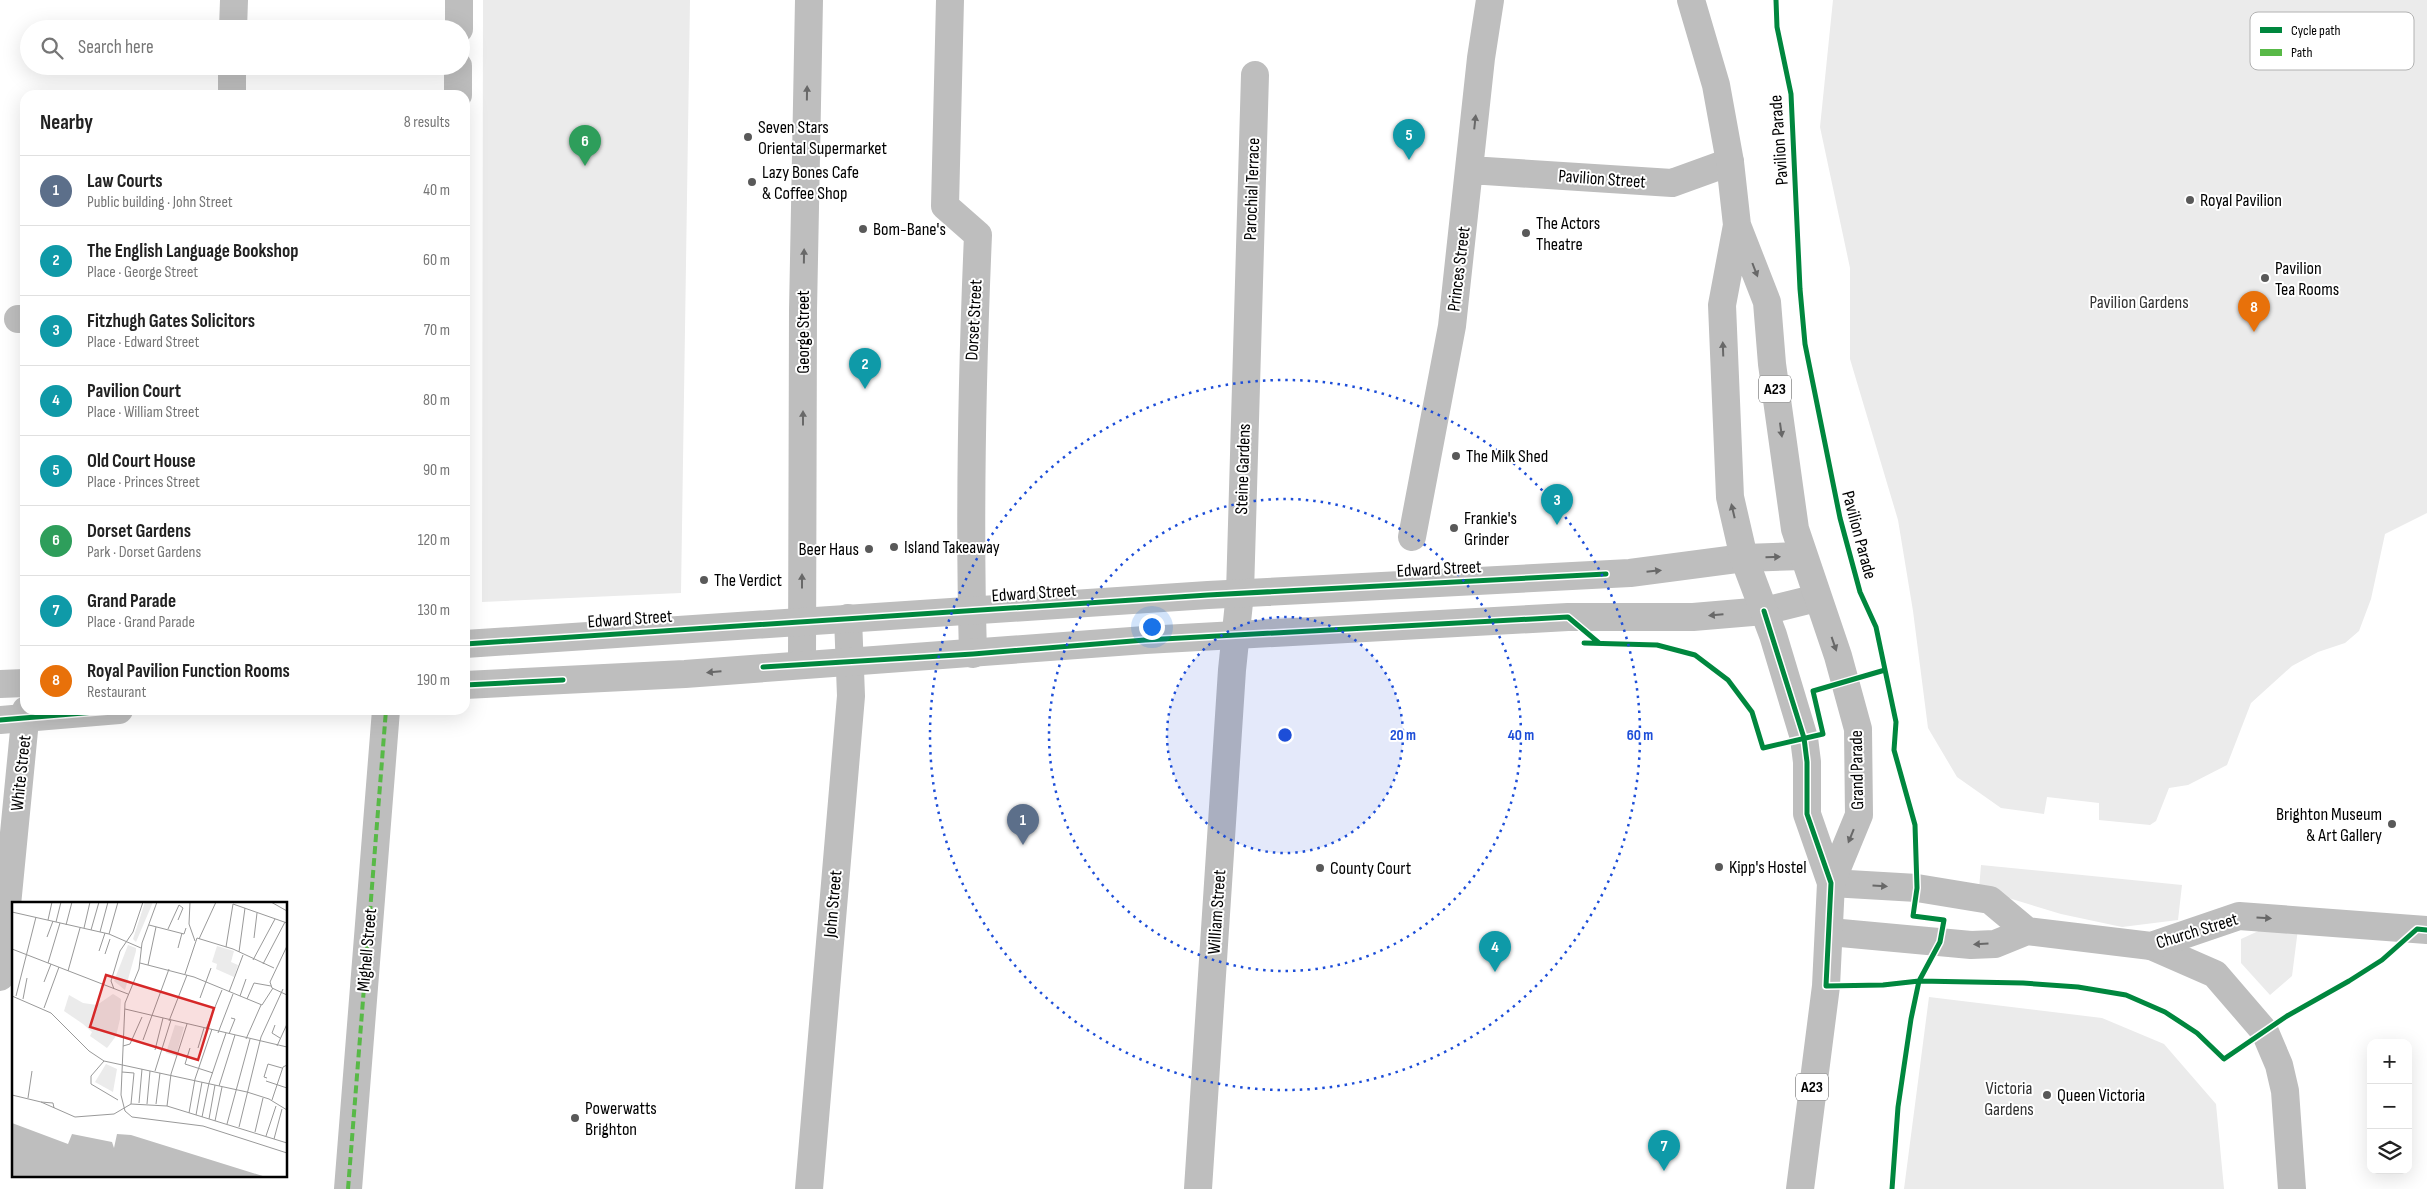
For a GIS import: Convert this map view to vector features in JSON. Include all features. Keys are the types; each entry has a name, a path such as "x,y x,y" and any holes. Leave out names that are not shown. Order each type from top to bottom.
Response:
{"main road":[{"path":"233,20 234,0"},
{"path":"459,0 459,20"},
{"name":"George Street","path":"802,665 803,311 809,0"},
{"name":"Dorset Street","path":"950,0 945,206 978,235 971,382 973,654"},
{"name":"Princes Street","path":"1412,537 1452,326 1481,58 1490,0"},
{"name":"A23","path":"1691,0 1699,20 1716,85 1730,162 1737,225 1767,302 1772,364 1795,529 1818,598"},
{"path":"232,75 232,90"},
{"path":"458,75 458,90"},
{"name":"Parochial Terrace","path":"1248,303 1255,75"},
{"name":"Pavilion Street","path":"1470,170 1672,183 1730,162"},
{"name":"A23","path":"1737,225 1722,305 1730,497 1744,558 1764,611"},
{"name":"Steine Gardens","path":"1235,636 1240,594 1248,303"},
{"name":"Edward Street","path":"470,644 1240,594 1630,573 1744,558 1803,556"},
{"path":"470,685 685,674 1235,636 1568,617 1693,617 1764,611 1818,598"},
{"name":"Grand Parade","path":"1818,598 1838,656 1858,729 1859,815 1831,883"},
{"name":"Grand Parade","path":"1764,611 1804,738 1807,762 1807,814 1831,883 1826,986 1800,1189"},
{"name":"John Street","path":"809,1189 851,696 848,618"},
{"name":"William Street","path":"1198,1189 1235,636"},
{"path":"0,684 20,683"},
{"name":"White Street","path":"0,977 19,710"},
{"name":"Mighell Street","path":"348,1189 386,715"},
{"path":"1831,883 1917,888 1990,900 2027,931"},
{"name":"Church Street","path":"1830,932 1971,945 1995,944 2027,931 2151,946 2239,916 2427,930"},
{"path":"2151,946 2215,974 2265,1032 2279,1065 2285,1091 2292,1162 2292,1189"}],"green space":[{"path":"483,0 690,0 681,593 482,602"},
{"name":"Pavilion Gardens","path":"1833,0 2427,0 2427,513 2385,534 2371,599 2359,631 2345,643 2318,652 2292,666 2251,703 2227,765 2188,785 2169,788 2156,821 2150,825 2099,820 2099,803 2047,797 2044,814 2001,808 1957,777 1928,728 1913,611 1898,520 1850,359 1850,268 1820,127"},
{"path":"1981,865 2182,885 2178,920 2122,927 2061,914 1979,889"},
{"path":"2265,928 2298,929 2292,976 2270,995 2241,963 2241,939"},
{"name":"Victoria Gardens","path":"1929,997 2102,1018 2164,1044 2216,1104 2224,1189 1904,1189"}],"marked path":[{"path":"348,1189 386,715"}],"cycle path":[{"name":"Pavilion Parade","path":"1776,0 1777,27 1791,94 1800,289 1805,344 1840,518 1860,592 1876,627 1896,722 1894,750 1915,825 1917,888 1913,916 1944,920 1940,942 1919,981 1911,1019 1898,1107 1892,1189"},
{"path":"470,644 1208,595 1606,574"},
{"path":"1764,611 1804,738 1807,762 1807,814 1831,883 1826,986 1883,985 1919,981 2023,983 2078,987 2126,995 2165,1012 2197,1033 2224,1059 2287,1016 2382,960 2417,929 2427,930"},
{"path":"763,667 973,654 1145,640 1568,617 1599,643"},
{"path":"1584,643 1657,645 1695,655 1728,680 1752,712 1763,748 1823,734 1813,691 1885,670"},
{"path":"470,685 563,680"},
{"path":"0,720 60,715"}],"place":[{"name":"Seven Stars Oriental Supermarket","path":"748,137"},
{"name":"Old Court House","path":"1409,160"},
{"name":"Dorset Gardens","path":"585,166"},
{"name":"Lazy Bones Cafe & Coffee Shop","path":"752,182"},
{"name":"Royal Pavilion","path":"2190,200"},
{"name":"Bom-Bane's","path":"863,229"},
{"name":"The Actors Theatre","path":"1526,233"},
{"name":"Pavilion Tea Rooms","path":"2265,278"},
{"name":"Royal Pavilion Function Rooms","path":"2254,332"},
{"name":"The English Language Bookshop","path":"865,389"},
{"name":"The Milk Shed","path":"1456,456"},
{"name":"Fitzhugh Gates Solicitors","path":"1557,525"},
{"name":"Frankie's Grinder","path":"1454,528"},
{"name":"Island Takeaway","path":"894,547"},
{"name":"Beer Haus","path":"869,549"},
{"name":"The Verdict","path":"704,580"},
{"name":"Brighton Museum & Art Gallery","path":"2392,824"},
{"name":"Law Courts","path":"1023,845"},
{"name":"Kipp's Hostel","path":"1719,867"},
{"name":"County Court","path":"1320,868"},
{"name":"Pavilion Court","path":"1495,972"},
{"name":"Queen Victoria","path":"2047,1095"},
{"name":"Powerwatts Brighton","path":"575,1118"},
{"name":"Grand Parade","path":"1664,1171"}]}
